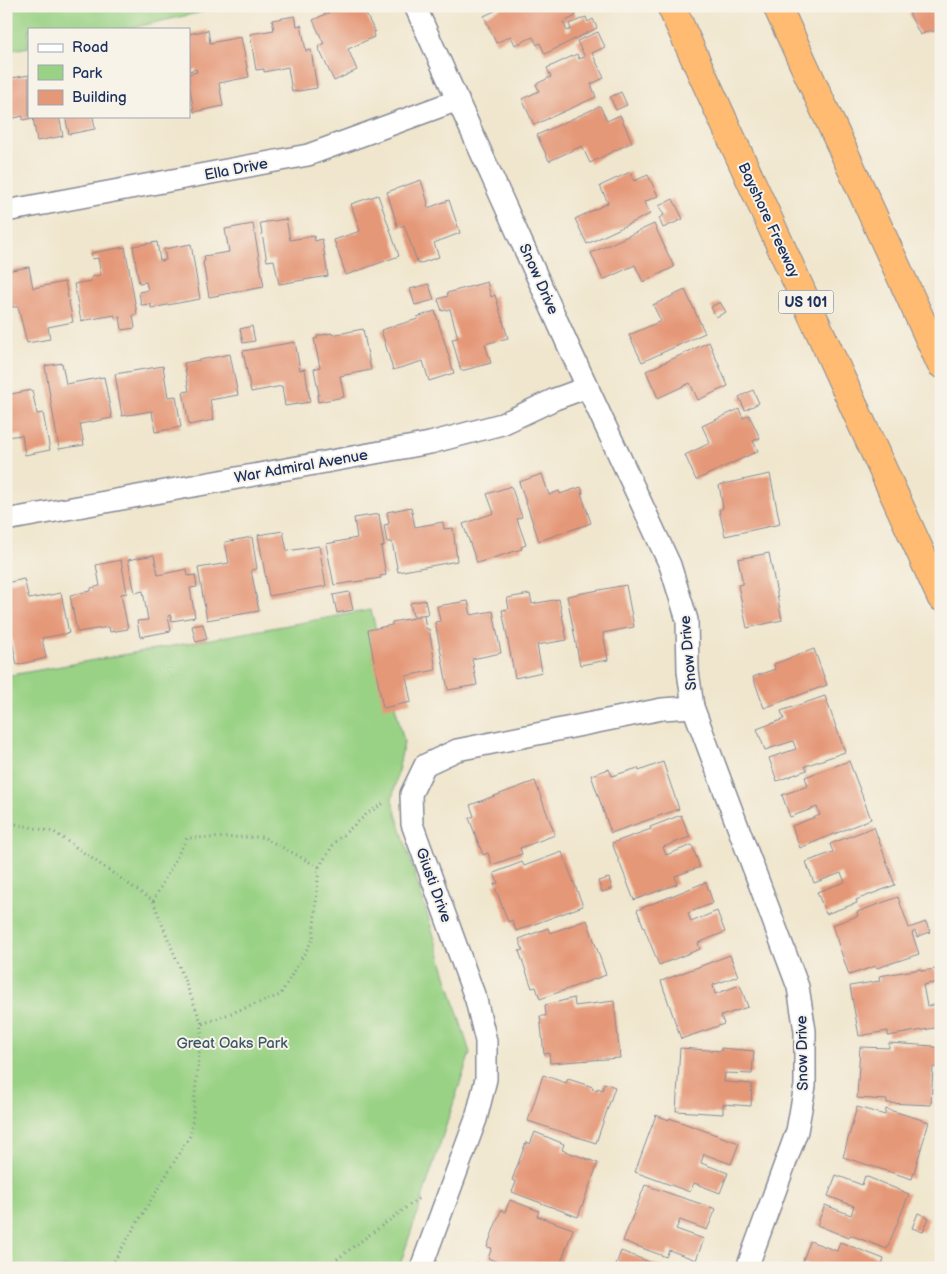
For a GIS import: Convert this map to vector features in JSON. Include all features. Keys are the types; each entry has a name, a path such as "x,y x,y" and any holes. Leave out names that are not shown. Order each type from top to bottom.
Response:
{"highway":[{"name":"Bayshore Freeway","path":"671,6 941,597"},
{"path":"777,6 941,364"}],"street":[{"name":"Snow Drive","path":"415,6 670,565 687,620 688,671 693,707 798,987 805,1030 805,1086 797,1131 746,1268"},
{"name":"Ella Drive","path":"6,211 308,155 458,100"},
{"name":"War Admiral Avenue","path":"6,520 430,443 502,424 555,399 588,387"},
{"name":"Giusti Drive","path":"421,1268 476,1119 486,1080 486,1040 476,1000 412,824 411,794 425,765 457,750 662,709 693,707"}],"path":[{"path":"202,1024 280,995 313,939 319,867 335,842 368,813 384,803"},
{"path":"6,822 54,832 153,901 202,1024 192,1134 110,1268"},
{"path":"153,901 187,838 264,837 319,867"},
{"path":"325,1268 419,1198"}],"green space":[{"path":"6,6 228,6 131,28 28,28 28,47 6,51"},
{"name":"Great Oaks Park","path":"371,610 404,742 392,800 470,1053 399,1268 6,1268 6,676"}],"building":[{"path":"343,6 362,6 375,32 373,33 374,37 348,49 357,70 334,81 318,47 324,44 313,20"},
{"path":"505,6 572,6 576,16 563,22 567,31 571,29 569,24 586,17 588,22 593,19 597,28 545,54 540,43 537,45 533,37 515,45 511,36 496,43 484,16"},
{"path":"919,6 941,6 941,28 920,35 909,13 920,8"},
{"path":"295,16 297,26 301,25 306,51 311,50 317,88 292,92 288,67 264,72 264,69 256,70 250,34 274,30 272,20"},
{"path":"208,30 210,43 241,37 249,77 219,83 223,106 194,112 190,89 190,74 197,72 196,69 190,71 190,34"},
{"path":"598,32 605,47 592,53 604,78 591,84 596,97 534,125 522,99 539,91 536,84 551,77 547,68 577,54 579,59 585,57 577,41"},
{"path":"28,75 28,118 33,118 23,120 23,116 6,120 6,79"},
{"path":"621,92 627,105 616,110 610,97"},
{"path":"600,106 607,121 620,115 632,142 590,163 582,146 549,161 537,135"},
{"path":"33,118 59,118 63,136 37,141"},
{"path":"65,118 93,118 95,129 69,134"},
{"path":"630,172 634,181 648,175 658,196 644,202 650,214 587,244 575,219 608,203 600,186"},
{"path":"421,180 428,208 449,200 460,233 434,243 439,257 418,264 404,225 398,228 387,192"},
{"path":"378,195 399,256 346,275 334,240 360,231 351,204"},
{"path":"673,199 683,219 663,228 659,218 664,215 659,206"},
{"path":"286,219 290,240 314,236 315,241 322,239 328,276 279,284 274,260 267,261 260,223"},
{"path":"253,224 264,287 209,297 203,262 205,261 204,256 229,252 225,229"},
{"path":"654,224 674,267 643,282 635,265 603,280 591,253"},
{"path":"157,242 160,261 166,260 164,249 191,244 200,299 151,308 151,304 141,305 139,292 148,290 146,282 139,283 133,246"},
{"path":"125,247 137,314 133,315 135,328 122,330 120,317 115,318 115,315 81,321 74,284 91,281 91,277 101,275 98,258 92,259 91,253"},
{"path":"29,267 33,288 65,282 73,322 48,327 50,339 27,343 18,307 12,307 6,271"},
{"path":"487,282 491,297 495,295 508,338 485,344 491,363 461,371 452,339 458,338 450,309 442,311 438,299 448,296 447,293"},
{"path":"429,284 434,300 415,305 410,289"},
{"path":"685,290 705,333 642,362 629,335 661,321 653,305"},
{"path":"720,302 726,312 716,317 711,307"},
{"path":"435,311 454,373 429,381 423,361 393,370 381,330 418,319 417,317"},
{"path":"252,326 255,341 243,343 240,329"},
{"path":"363,329 371,370 340,376 344,397 318,402 317,395 319,395 314,369 320,367 314,339 318,338 317,336"},
{"path":"295,342 300,370 305,369 310,402 285,406 282,386 251,392 243,351"},
{"path":"709,342 728,386 698,400 690,383 658,398 646,371"},
{"path":"230,354 238,395 210,400 214,420 189,425 183,392 189,391 184,363"},
{"path":"62,363 66,384 104,377 112,418 80,424 84,445 59,449 45,366"},
{"path":"163,366 168,397 176,396 181,427 155,432 152,411 122,416 115,374"},
{"path":"32,390 37,414 43,413 50,450 25,455 22,435 6,437 6,395"},
{"path":"753,390 759,403 745,410 739,397"},
{"path":"739,409 743,418 749,415 760,438 753,441 758,451 696,480 685,455 710,443 702,426"},
{"path":"542,474 549,495 559,491 560,494 581,487 583,493 581,493 591,523 539,541 519,482"},
{"path":"770,474 780,524 725,536 719,510 723,508 719,485"},
{"path":"511,486 522,517 517,519 526,545 521,547 522,549 477,563 463,524 494,513 487,494"},
{"path":"411,507 415,527 443,522 444,529 453,528 457,561 398,572 392,542 387,542 384,525 389,524 387,512"},
{"path":"379,514 384,546 381,547 386,575 380,576 381,578 334,585 326,544 357,538 354,518"},
{"path":"283,531 287,551 319,546 326,586 269,596 258,535"},
{"path":"252,537 257,569 251,570 259,611 207,620 198,568 229,563 225,542"},
{"path":"769,553 782,620 747,628 738,585 743,584 738,559"},
{"path":"154,555 158,575 187,569 188,576 195,575 197,587 190,588 195,617 172,621 171,615 168,616 171,631 140,637 137,621 148,620 143,591 135,593 128,560"},
{"path":"121,560 127,593 121,594 128,629 110,632 109,627 77,632 70,595 91,591 91,588 100,586 96,565"},
{"path":"24,579 29,599 61,593 69,633 42,638 46,658 17,665 6,611 6,583"},
{"path":"626,585 634,627 603,633 608,660 580,665 567,596"},
{"path":"349,592 353,610 337,613 333,595"},
{"path":"530,594 532,604 559,599 567,640 537,645 542,672 515,678 502,610 509,609 507,598"},
{"path":"425,600 428,614 413,616 410,603"},
{"path":"468,601 471,615 493,611 501,653 472,659 477,685 448,690 435,622 440,621 437,606"},
{"path":"424,616 426,629 429,629 436,670 406,676 411,702 383,708 368,630 392,625 392,622"},
{"path":"203,624 207,639 196,642 192,626"},
{"path":"814,649 827,685 764,708 753,677 775,669 774,664"},
{"path":"825,696 845,752 805,766 807,770 777,781 769,758 796,749 793,741 765,750 757,729 784,719 781,711"},
{"path":"849,761 871,819 800,848 792,826 820,815 817,807 790,817 782,795 808,786 805,777"},
{"path":"663,762 679,809 611,833 591,775 609,769 612,776 638,768 639,771"},
{"path":"535,781 555,835 520,848 522,854 492,865 488,853 483,855 469,818 474,816 470,805"},
{"path":"681,815 690,837 663,847 666,855 692,845 700,867 675,876 677,884 634,900 612,843 651,829 650,827"},
{"path":"874,827 895,885 856,900 857,903 826,914 817,892 845,882 841,873 814,883 806,862 833,852 830,844"},
{"path":"562,852 583,906 516,931 512,920 508,922 494,884 498,883 494,873 522,862 524,866"},
{"path":"609,878 612,889 602,892 598,881"},
{"path":"706,882 713,903 688,913 691,922 717,911 725,932 698,943 700,949 659,965 637,910"},
{"path":"898,897 909,928 926,922 930,932 917,937 915,931 912,933 919,954 849,975 832,925 858,916 857,912"},
{"path":"587,920 606,975 540,999 536,987 532,988 519,951 523,950 519,939 548,928 550,933"},
{"path":"730,955 738,976 713,985 715,994 740,985 748,1007 721,1016 724,1024 681,1039 661,981"},
{"path":"921,969 922,971 935,969 938,982 923,985 927,1006 941,1004 941,1027 888,1036 888,1031 859,1036 850,986 880,981 879,976"},
{"path":"574,998 575,1006 614,1001 620,1058 550,1063 549,1053 544,1054 540,1016 546,1016 545,1005"},
{"path":"889,1043 941,1048 941,1068 933,1067 931,1105 887,1103 887,1100 857,1098 860,1047 889,1048"},
{"path":"680,1048 721,1051 721,1048 754,1051 752,1074 725,1073 724,1082 752,1084 751,1106 723,1104 723,1114 676,1111"},
{"path":"543,1075 566,1083 568,1079 597,1090 598,1088 602,1090 604,1083 615,1087 596,1143 528,1121"},
{"path":"857,1107 885,1115 886,1109 929,1122 912,1179 843,1157"},
{"path":"656,1115 739,1143 731,1164 704,1154 701,1163 728,1173 720,1193 694,1183 690,1192 635,1172"},
{"path":"535,1132 564,1144 562,1150 598,1163 578,1217 512,1192 516,1182 512,1180 526,1142 530,1144"},
{"path":"836,1175 862,1185 865,1176 909,1194 887,1249 850,1235 849,1238 817,1225 825,1205 851,1215 854,1206 828,1196"},
{"path":"645,1185 716,1209 707,1230 680,1220 676,1229 704,1239 696,1260 669,1250 666,1257 623,1241"},
{"path":"510,1200 539,1211 537,1216 573,1229 559,1268 511,1268 488,1258 492,1248 487,1247 501,1210 505,1212"},
{"path":"918,1213 929,1218 923,1232 912,1228"},
{"path":"810,1241 837,1251 840,1242 884,1259 881,1268 815,1268 802,1263"},
{"path":"621,1251 665,1268 615,1268"},
{"path":"476,1262 492,1268 474,1268"}]}
